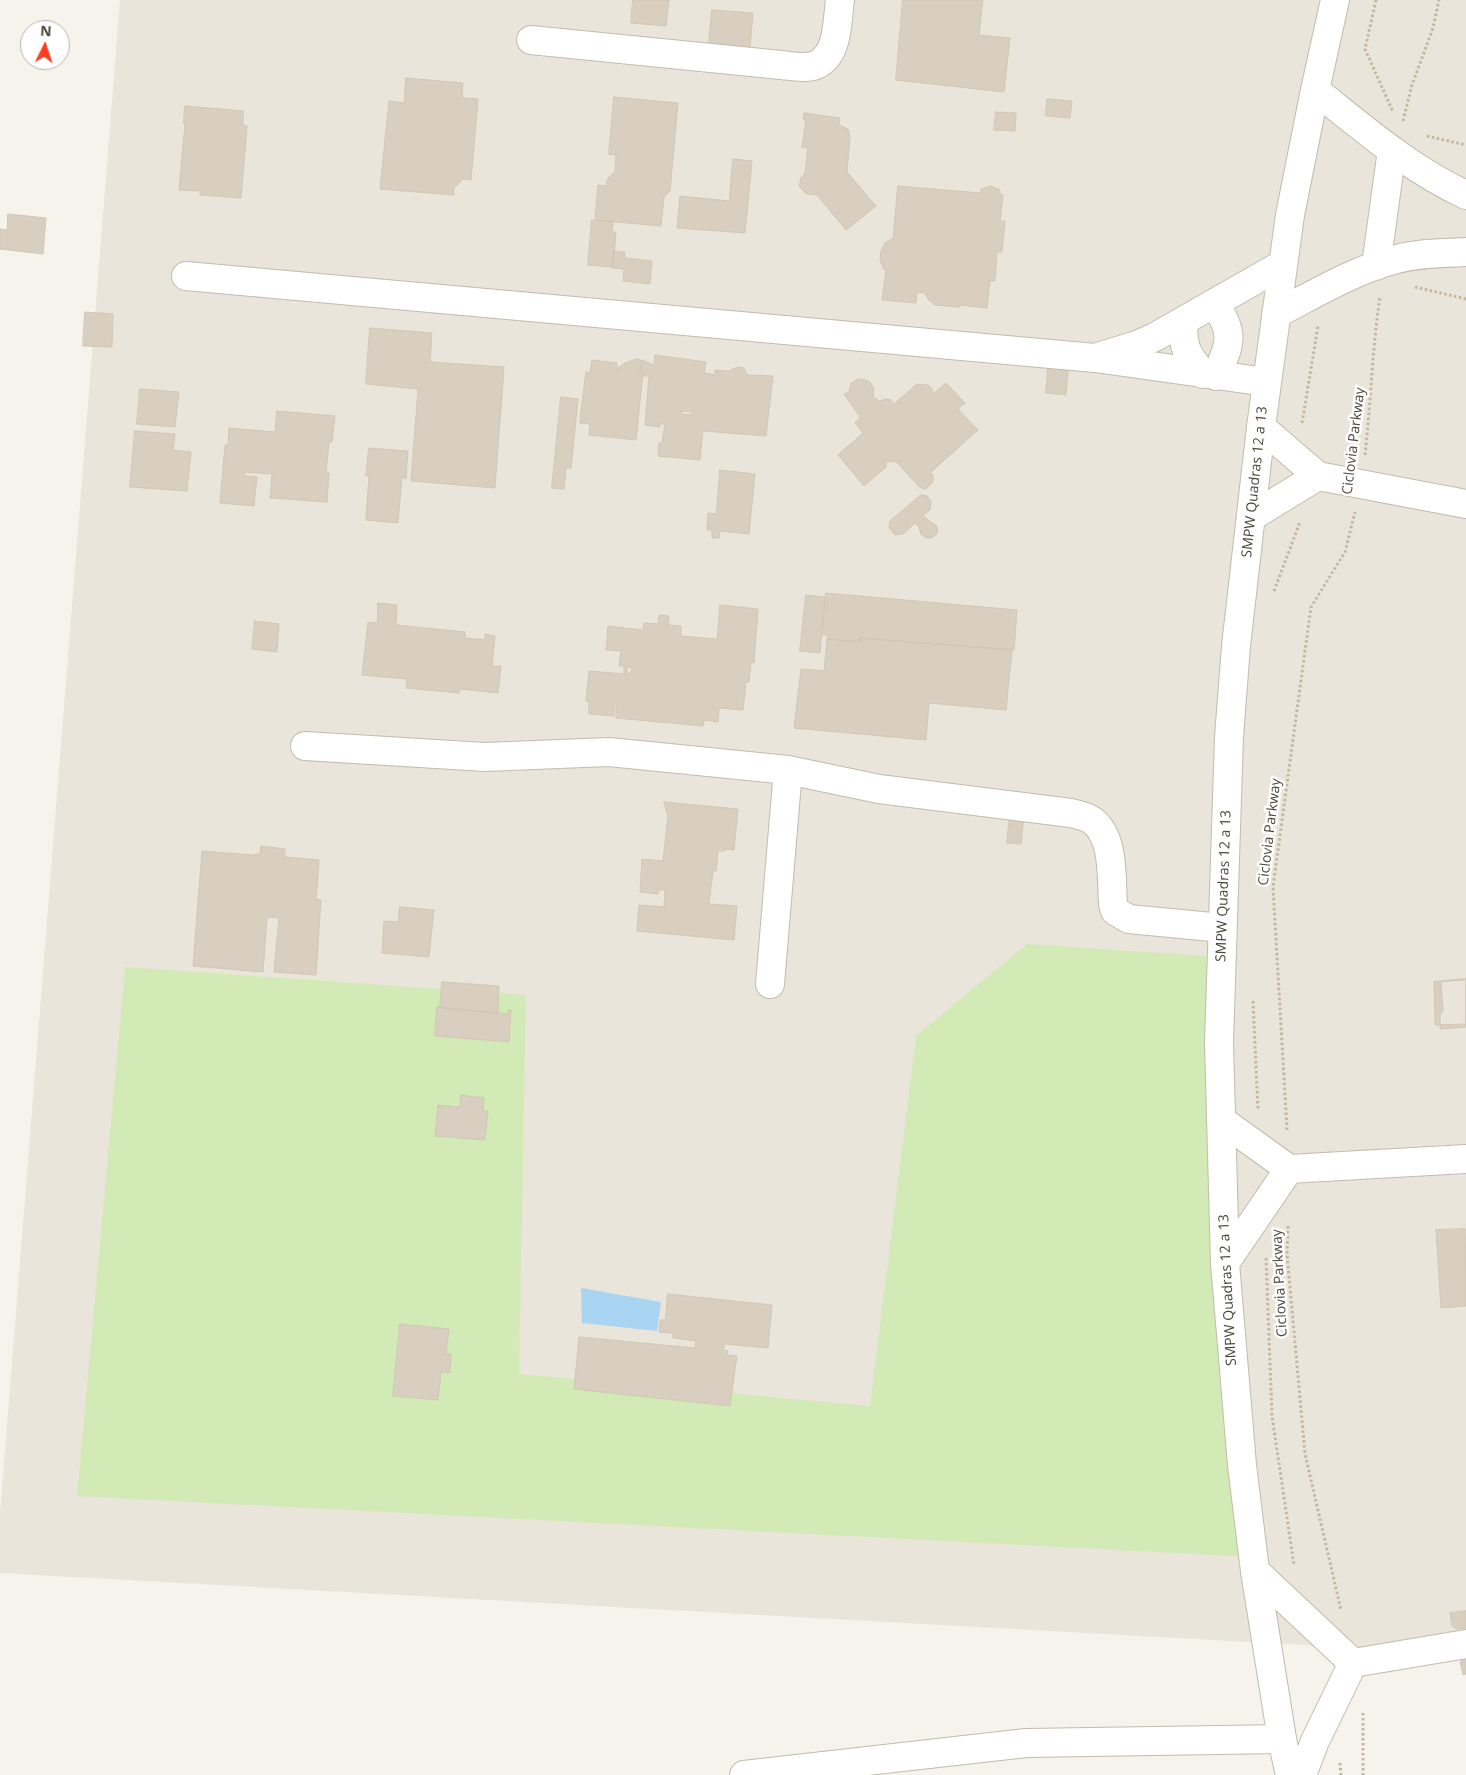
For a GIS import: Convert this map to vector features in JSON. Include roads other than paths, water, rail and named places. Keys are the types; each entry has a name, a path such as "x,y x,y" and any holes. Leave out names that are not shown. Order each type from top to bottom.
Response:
{"street":[{"path":"531,40 781,65 816,65 824,60 834,42 840,0"},
{"name":"SMPW Quadras 12 a 13","path":"1290,1775 1282,1739 1255,1570 1242,1465 1225,1262 1219,1042 1229,737 1236,646 1266,382 1290,215 1314,90 1336,0"},
{"path":"1314,90 1400,156 1449,187 1466,195"},
{"path":"1387,263 1400,156"},
{"path":"1276,314 1335,283 1387,263 1426,254 1466,252"},
{"path":"1095,358 1137,345 1184,322 1283,264"},
{"path":"186,276 1095,358 1266,382"},
{"path":"1210,375 1226,354 1229,339 1229,330 1214,304"},
{"path":"1184,322 1183,337 1186,350 1210,375"},
{"path":"1261,427 1315,477 1466,504"},
{"path":"1251,517 1315,477"},
{"path":"305,746 485,757 609,752 788,770 879,789 1071,813 1092,820 1102,830 1108,844 1115,911 1128,919 1222,928"},
{"path":"770,984 788,770"},
{"path":"1221,1120 1289,1169 1466,1159"},
{"path":"1225,1262 1289,1169"},
{"path":"1255,1570 1353,1663"},
{"path":"1353,1663 1466,1644"},
{"path":"1302,1775 1315,1742 1353,1663"},
{"path":"744,1775 1026,1743 1282,1739"}],"water":[{"path":"581,1288 661,1302 657,1331 582,1323"}]}
